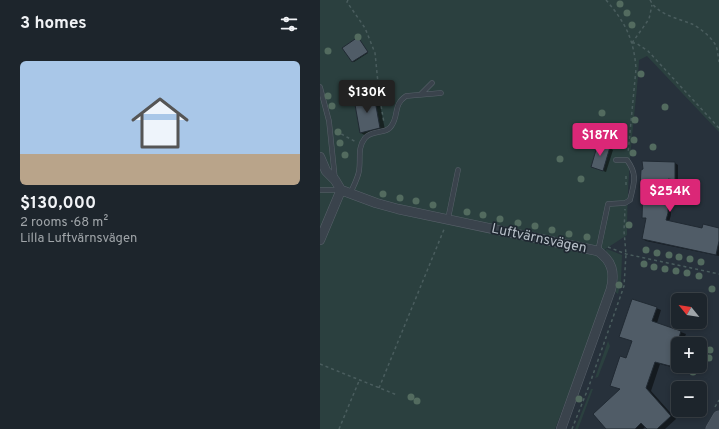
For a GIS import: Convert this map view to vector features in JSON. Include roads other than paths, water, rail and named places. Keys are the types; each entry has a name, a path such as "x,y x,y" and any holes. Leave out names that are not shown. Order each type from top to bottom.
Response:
{"street":[{"path":"320,157 326,171 335,180 341,190 320,240"},
{"name":"Luftvärnsvägen","path":"341,190 376,204 598,251 608,260 614,278 561,429"},
{"path":"712,429 719,417"}],"lane":[{"path":"421,94 432,83"},
{"path":"320,87 330,128 335,180"},
{"path":"350,194 359,172 359,151 361,144 368,135 390,129 393,124 398,104 401,99 406,96 441,93"},
{"path":"598,251 608,204 625,203 630,200 634,184 634,169 627,160 616,160"},
{"path":"448,220 458,170"},
{"path":"320,190 341,190"}]}
